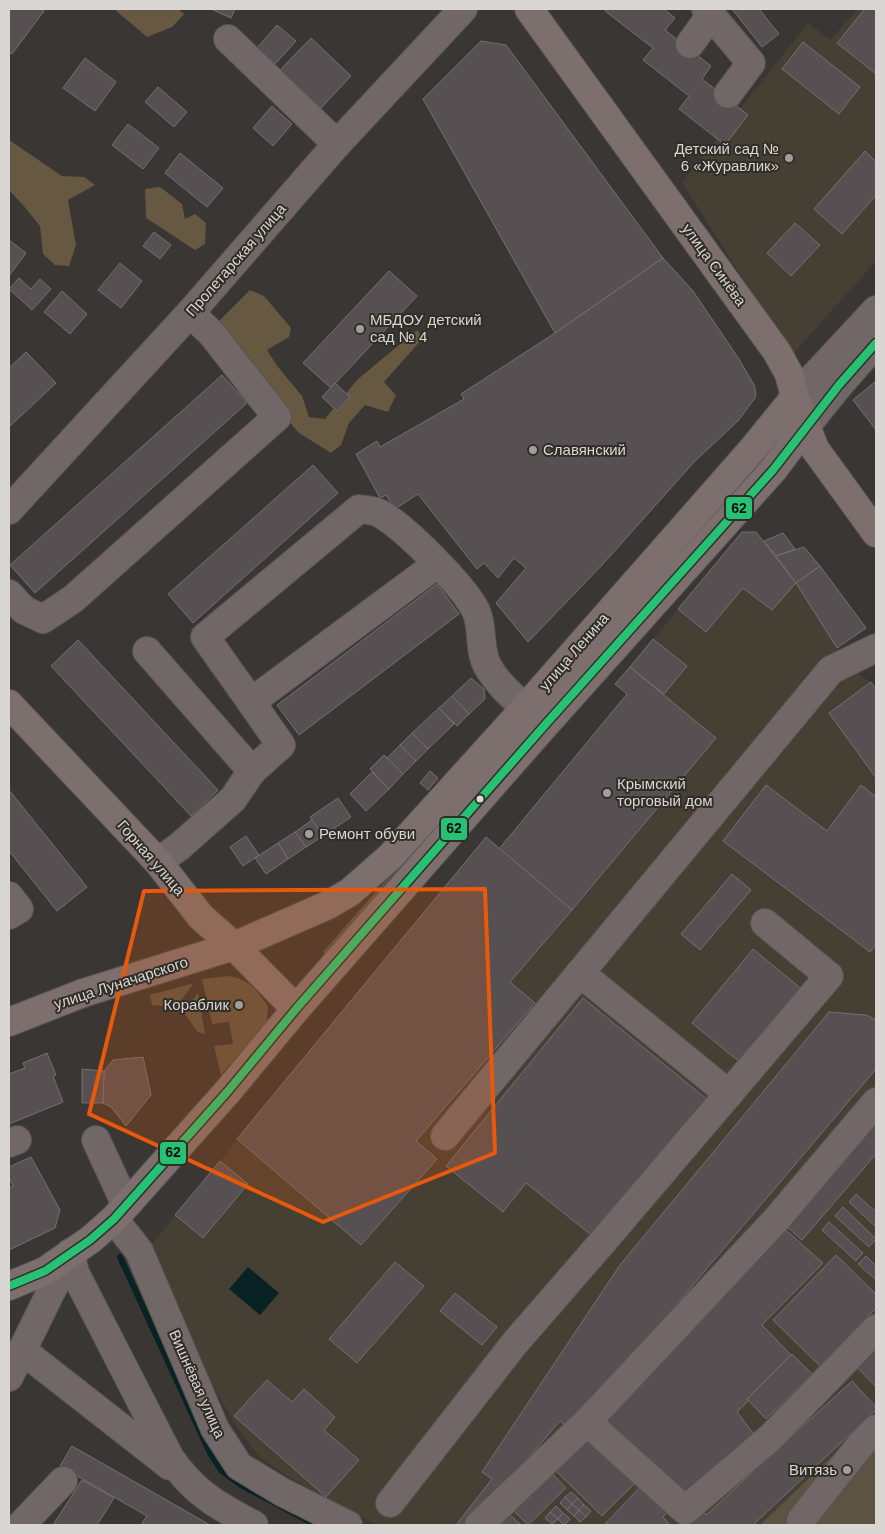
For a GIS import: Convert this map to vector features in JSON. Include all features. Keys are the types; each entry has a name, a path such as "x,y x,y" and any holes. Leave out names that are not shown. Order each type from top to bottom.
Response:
{"main road":[{"name":"улица Синёва","path":"529,9 778,352 789,374 795,397 815,449 876,533"},
{"name":"улица Ленина","path":"80,1247 120,1212 228,1091 795,397"},
{"name":"улица Ленина","path":"234,946 328,905 350,892 363,881 535,716 773,470 806,426"},
{"name":"Горная улица","path":"9,704 158,862 201,917 234,946 296,1009"},
{"name":"улица Луначарского","path":"9,1022 83,993 234,946"},
{"path":"9,1286 45,1270 80,1247"}],"street":[{"name":"Пролетарская улица","path":"9,510 190,313 337,144 463,9"},
{"path":"690,44 708,12 751,62 728,94"},
{"path":"228,38 337,144"},
{"name":"улица Ленина","path":"795,397 876,310"},
{"path":"9,594 24,610 43,619 73,600 277,417 212,334 190,313"},
{"name":"улица Ленина","path":"806,426 876,343"},
{"path":"158,862 180,846 233,799 252,771 281,745 205,637 359,509 379,512 407,533 468,597 477,613 483,652 488,666 504,688 535,716"},
{"path":"251,702 437,564"},
{"path":"445,1136 831,670 876,648"},
{"path":"147,651 252,771"},
{"path":"9,896 20,909 9,915"},
{"path":"390,1503 514,1344 829,976 765,923"},
{"path":"580,973 729,1094"},
{"path":"479,1525 586,1422 776,1220 876,1102"},
{"name":"Вишнёвая улица","path":"96,1140 120,1212 139,1251 215,1429 239,1466 282,1492 348,1525"},
{"path":"80,1247 75,1273 170,1458 181,1475"},
{"name":"улица Ленина","path":"9,1377 80,1247"},
{"path":"586,1422 685,1510 770,1438 876,1329"},
{"path":"23,1351 181,1475 218,1507 254,1525"},
{"path":"802,1525 801,1520 862,1442 876,1429"},
{"path":"21,1525 63,1481"}],"highlighted area":[{"path":"485,889 495,1153 323,1222 89,1114 144,891"}],"shaded area":[{"path":"114,9 178,9 184,14 172,27 147,37"},
{"name":"Детский сад № 6 «Журавлик»","path":"858,9 876,9 876,261 792,355 682,183 808,23 830,40"},
{"path":"9,140 62,176 84,177 95,185 68,200 76,245 69,266 55,265 43,254 40,226 9,190"},
{"path":"160,187 182,204 185,219 195,214 206,223 205,244 195,250 146,218 145,189"},
{"path":"250,290 264,296 291,328 289,337 267,350 278,367 302,396 309,417 325,419 358,379 417,330 423,338 384,382 396,395 388,412 365,405 349,423 341,445 331,453 299,433 215,336 219,321"},
{"path":"742,532 756,532 796,583 851,670 871,682 829,713 876,778 876,1414 760,1525 376,1525 294,1480 260,1458 237,1427 139,1260 486,837 573,910 716,738 630,667"},
{"path":"521,725 525,728 326,955 323,952"},
{"path":"229,976 243,980 256,990 268,1006 267,1022 221,1075 214,1046 233,1044 229,1022 212,1024 202,979"},
{"path":"194,983 176,1007 152,1005 150,995"},
{"path":"198,993 205,1034 198,1032 183,1012"},
{"name":"Витязь","path":"876,1414 876,1525 760,1525"}],"water":[{"path":"248,1267 279,1293 260,1315 229,1289"}],"building":[{"path":"9,9 41,9 44,11 12,54 9,52"},
{"path":"211,9 235,9 231,18"},
{"path":"607,9 664,9 675,18 665,30 711,66 702,79 748,115 725,145 679,109 689,96 643,60 653,48 605,11"},
{"path":"732,9 759,9 779,34 762,47"},
{"path":"865,9 876,9 876,74 837,43"},
{"path":"277,25 296,41 275,64 257,48"},
{"path":"311,38 351,76 321,108 280,70"},
{"path":"481,41 506,45 663,258 555,333 423,99"},
{"path":"803,42 860,87 839,114 782,69"},
{"path":"85,58 116,82 95,111 63,88"},
{"path":"158,87 187,112 174,127 145,102"},
{"path":"272,106 292,124 273,146 253,128"},
{"path":"128,124 159,148 143,169 112,145"},
{"path":"865,151 876,162 876,195 842,234 814,209"},
{"path":"180,153 223,188 207,207 165,173"},
{"path":"795,223 820,245 791,276 767,253"},
{"path":"154,232 171,245 160,259 143,246"},
{"path":"9,240 26,253 9,276"},
{"name":"Славянский","path":"663,258 693,291 739,359 754,385 755,398 738,421 695,461 603,564 528,642 496,603 526,568 514,558 498,578 484,563 477,569 418,494 395,509 386,495 380,498 356,454 377,441 380,447 464,399 461,394 555,333"},
{"path":"120,263 142,281 121,308 98,290"},
{"name":"МБДОУ детский сад № 4","path":"389,271 417,296 331,388 303,363"},
{"path":"19,278 31,289 40,279 51,289 32,310 9,289"},
{"path":"62,291 87,314 70,334 44,312"},
{"path":"26,352 56,383 9,427 9,368"},
{"path":"222,375 247,403 35,593 10,565"},
{"path":"876,381 876,430 853,400"},
{"path":"335,383 350,397 337,411 322,397"},
{"path":"313,465 338,493 193,623 168,594"},
{"path":"742,532 756,532 796,583 772,610 743,588 706,632 678,609"},
{"path":"783,533 795,549 776,556 764,541"},
{"path":"804,547 820,566 796,583 776,556"},
{"path":"820,566 866,628 837,648 796,583"},
{"path":"437,584 459,614 299,735 277,705"},
{"path":"653,639 687,666 664,694 630,667"},
{"path":"78,640 218,790 191,816 51,666"},
{"name":"Крымский торговый дом","path":"630,667 716,738 572,910 499,849 627,694 615,684"},
{"path":"471,678 484,689 485,699 469,714 452,696"},
{"path":"871,682 876,689 876,778 829,713"},
{"path":"452,696 469,714 457,726 439,708"},
{"path":"439,708 454,724 428,749 412,733"},
{"path":"412,733 428,749 416,761 400,745"},
{"path":"400,745 416,761 403,774 387,758"},
{"path":"384,755 403,774 389,789 370,769"},
{"path":"430,771 438,778 428,790 420,783"},
{"path":"372,772 389,789 366,811 350,794"},
{"path":"766,785 827,831 861,785 876,797 876,944 870,952 723,841"},
{"path":"9,790 87,887 57,911 9,851"},
{"path":"338,798 351,817 323,836 310,817"},
{"name":"Ремонт обуви","path":"312,820 323,836 306,847 295,832"},
{"path":"295,832 306,847 288,859 278,843"},
{"path":"246,836 259,855 243,866 230,847"},
{"path":"486,837 572,910 510,982 535,1003 416,1141 437,1159 361,1245 237,1139"},
{"path":"278,843 288,859 266,874 255,858"},
{"path":"732,874 751,890 700,950 681,934"},
{"path":"753,949 803,990 742,1064 692,1023"},
{"path":"583,998 708,1100 595,1238 526,1183 503,1212 446,1166"},
{"path":"829,1012 866,1015 876,1020 876,1069 571,1429 560,1421 471,1525 456,1525 492,1479 482,1472 620,1265"},
{"path":"47,1053 56,1075 53,1076 63,1102 9,1124 9,1074 25,1068 23,1063"},
{"path":"143,1057 151,1095 126,1126 111,1107 103,1103 104,1071 113,1060"},
{"path":"82,1069 104,1071 103,1103 82,1103"},
{"path":"876,1119 876,1154 802,1240 785,1225"},
{"path":"31,1157 60,1210 55,1228 9,1250 9,1188 13,1186 9,1177 9,1167"},
{"path":"220,1161 248,1184 203,1238 175,1215"},
{"path":"856,1194 876,1212 876,1227 849,1202"},
{"path":"843,1207 876,1239 869,1247 835,1216"},
{"path":"829,1222 863,1253 856,1261 822,1230"},
{"path":"780,1225 823,1263 762,1325 793,1357 737,1412 756,1437 689,1496 603,1422"},
{"path":"836,1255 876,1294 876,1308 820,1366 773,1320"},
{"path":"866,1256 876,1266 876,1280 858,1264"},
{"path":"395,1262 424,1286 357,1363 329,1339"},
{"path":"455,1293 497,1327 482,1345 440,1311"},
{"path":"876,1345 876,1387 855,1365"},
{"path":"792,1354 812,1374 766,1419 747,1399"},
{"path":"267,1380 292,1402 304,1389 335,1417 324,1430 359,1460 326,1497 234,1416"},
{"path":"852,1381 876,1407 876,1410 753,1525 683,1525 701,1509 706,1515"},
{"path":"588,1438 634,1484 602,1516 556,1471"},
{"path":"72,1446 210,1525 141,1525 147,1516 60,1466"},
{"path":"552,1473 566,1488 528,1525 514,1511"},
{"path":"82,1480 114,1498 97,1525 53,1525"},
{"path":"646,1481 673,1506 663,1517 670,1525 604,1525"},
{"path":"571,1492 578,1498 572,1504 565,1497"},
{"path":"565,1497 572,1504 567,1510 560,1503"},
{"path":"578,1498 584,1505 579,1510 572,1504"},
{"path":"572,1504 579,1510 574,1516 567,1510"},
{"path":"584,1505 591,1511 586,1517 579,1510"},
{"path":"556,1506 563,1513 558,1519 550,1512"},
{"path":"579,1510 586,1517 580,1522 574,1516"},
{"path":"550,1512 558,1519 552,1524 545,1518"},
{"path":"563,1513 570,1519 564,1525 558,1519"},
{"path":"509,1514 521,1525 498,1525"}],"waterway":[{"path":"120,1257 210,1453 222,1471 241,1485 316,1525"}],"transit line":[{"name":"62","path":"9,1286 45,1271 90,1240 114,1219 228,1091 296,1009 544,726 773,470 839,385 876,343"}],"place":[{"name":"Детский сад № 6 «Журавлик»","path":"789,158"},
{"name":"МБДОУ детский сад № 4","path":"360,329"},
{"name":"Славянский","path":"533,450"},
{"name":"Крымский торговый дом","path":"607,793"},
{"name":"Ремонт обуви","path":"309,834"},
{"name":"Кораблик","path":"239,1005"},
{"name":"Витязь","path":"847,1470"}]}
